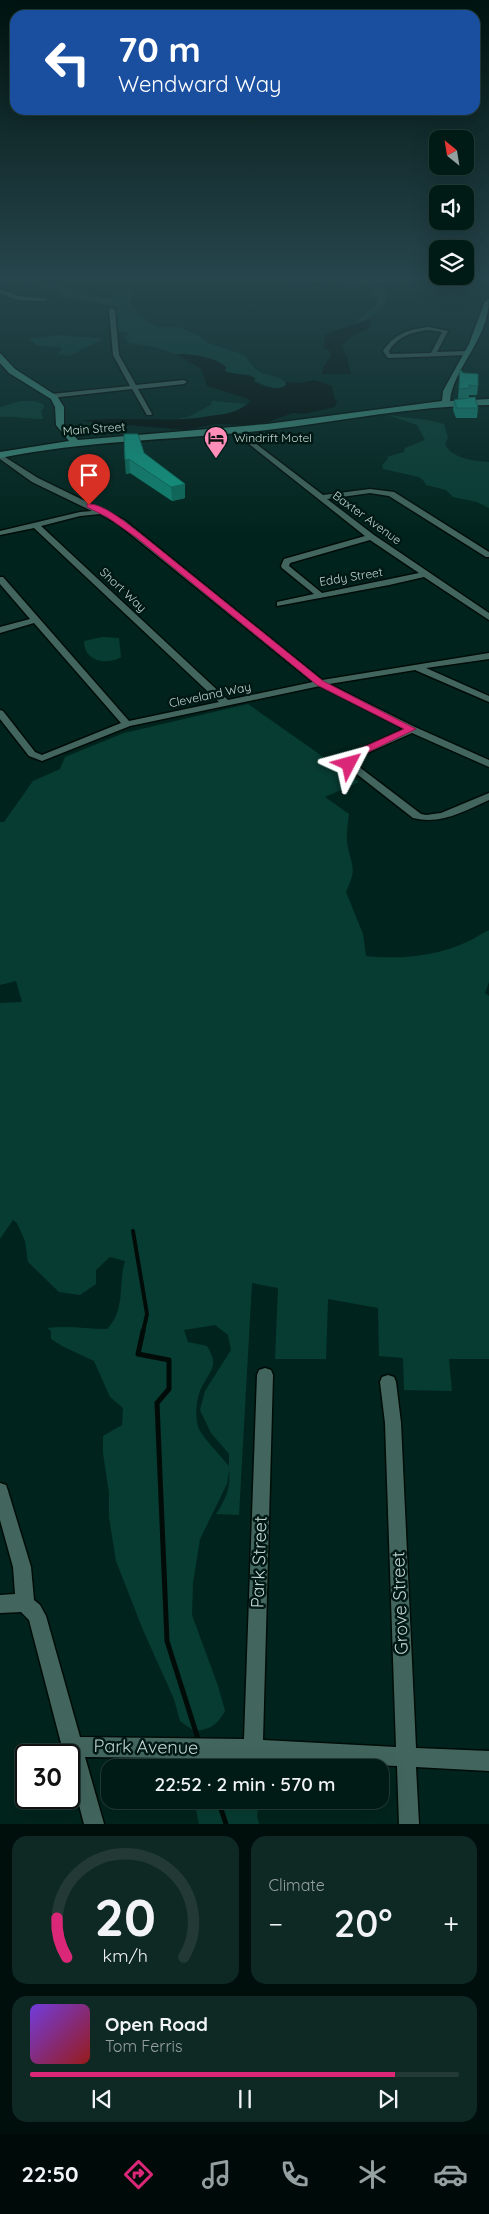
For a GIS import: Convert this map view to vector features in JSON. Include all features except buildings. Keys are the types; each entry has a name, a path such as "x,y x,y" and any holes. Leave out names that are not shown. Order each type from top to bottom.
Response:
{"main road":[{"path":"4,364 51,396 60,408 61,428 75,442"},
{"path":"446,402 448,391 463,364"},
{"name":"Main Street","path":"0,456 75,442 236,430 446,402 489,402"}],"street":[{"path":"121,364 149,414"},
{"path":"51,396 184,382"},
{"name":"Baxter Avenue","path":"236,430 371,537 489,617"},
{"path":"0,456 35,480 103,512 140,536 320,683 412,729 489,764"},
{"path":"320,498 380,491 404,501 488,554"},
{"path":"80,514 89,505"},
{"path":"0,533 80,514 103,512"},
{"name":"Short Way","path":"36,525 227,704"},
{"path":"319,594 288,570 285,566 287,560 371,537"},
{"name":"Eddy Street","path":"280,604 319,594 338,594 425,574"},
{"path":"0,579 127,724"},
{"path":"0,630 36,620"},
{"name":"Cleveland Way","path":"0,713 32,754 42,758 127,724 320,683 489,656"},
{"path":"416,667 489,699"},
{"path":"412,729 352,756 349,764 417,816 426,820 489,796"},
{"name":"Park Street","path":"253,1749 265,1375"},
{"name":"Grove Street","path":"388,1382 394,1433 409,1824"},
{"path":"0,1491 22,1567 25,1603"},
{"path":"0,1604 25,1603 32,1607 41,1626 71,1744"},
{"name":"Park Avenue","path":"80,1746 253,1749 489,1761"},
{"path":"80,1774 94,1824"}],"green space":[{"path":"222,364 252,364 258,371 280,378 286,385 282,388 275,388 264,385 239,374 229,373 225,371 225,367"},
{"path":"21,401 34,401 43,404 44,408 41,411 43,419 0,417 0,407"},
{"path":"212,401 247,404 241,409 221,416 165,421 188,417 211,405"},
{"path":"388,415 444,424 448,438 445,444 448,449 464,458 489,462 489,508 477,502 453,497 446,490 426,485 419,477 383,469 382,465 388,459 387,457 404,452 405,448 425,440 417,425"},
{"path":"102,637 119,638 121,657 115,660 103,661 97,660 88,653 84,641"},
{"path":"248,704 359,782 325,797 349,814 347,839 353,871 346,892 363,934 366,956 419,956 457,946 489,930 489,982 485,993 489,996 489,1359 449,1359 452,1391 404,1390 403,1358 379,1356 378,1308 328,1299 326,1359 275,1359 278,1288 252,1283 239,1515 216,1514 227,1493 229,1470 227,1484 200,1539 193,1583 192,1615 218,1686 225,1711 213,1726 194,1731 180,1721 174,1699 143,1630 116,1561 109,1517 109,1493 103,1453 103,1436 122,1425 123,1408 110,1397 94,1361 51,1339 51,1331 47,1328 107,1329 117,1314 125,1261 110,1257 96,1270 96,1284 80,1295 59,1292 28,1262 25,1241 17,1223 13,1220 0,1239 0,1003 22,1002 16,981 0,985 0,822 4,822 33,781 60,769 65,757 124,733","holes":["215,1325 228,1335 231,1350 205,1391 200,1410 211,1433 229,1454 229,1466 199,1430 197,1422 196,1408 199,1395 213,1365 211,1353 207,1346 188,1342 184,1330"]},
{"path":"196,1809 258,1809 259,1824 199,1824"}],"shaded area":[{"path":"193,364 222,364 226,367 225,371 251,376 255,378 254,382 270,388 282,387 286,385 286,382 300,383 315,380 332,386 334,398 337,401 335,407 304,414 293,413 268,422 247,425 216,424 186,430 80,421 189,419 233,412 250,402 249,399 207,386 201,369"},
{"path":"326,364 349,364 351,374 322,374"}],"waterway":[{"path":"133,1231 147,1314 143,1332"},
{"path":"143,1331 138,1354 169,1360 169,1389 157,1403 167,1641 199,1742"},
{"path":"204,1755 205,1759"},
{"path":"221,1809 226,1824"}],"place":[{"name":"Windrift Motel","path":"216,459"}],"route":[{"path":"89,505 110,515 140,536 320,683 412,729 394,739 352,756 349,764"}]}
